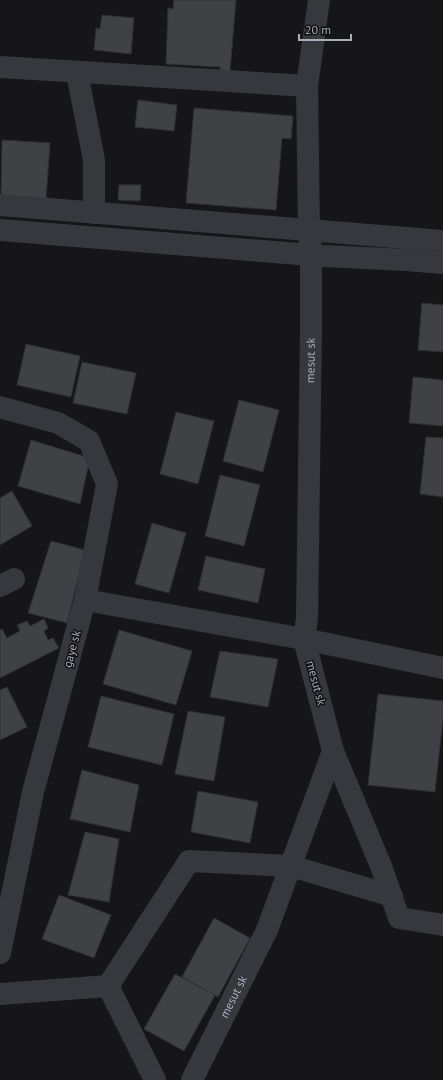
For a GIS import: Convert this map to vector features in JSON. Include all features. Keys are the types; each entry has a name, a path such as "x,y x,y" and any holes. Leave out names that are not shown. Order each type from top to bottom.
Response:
{"street":[{"name":"mesut sk","path":"192,1080 267,930 333,751 304,639 307,610 311,329 311,255 308,231 307,86 319,0"},
{"path":"0,68 307,86"},
{"path":"77,73 94,160 94,213"},
{"path":"0,205 443,241"},
{"path":"0,230 311,255 443,263"},
{"name":"gaye sk","path":"0,407 58,423 89,441 107,484 85,600 33,792 0,953"},
{"path":"85,600 304,639 443,668"},
{"path":"333,751 381,866 399,918 443,925"},
{"path":"108,986 189,861 290,866 392,896"},
{"path":"0,994 108,986"},
{"path":"108,986 155,1080"}],"building":[{"path":"174,0 236,0 230,71 221,72 220,67 166,64 168,8 173,9"},
{"path":"102,15 134,18 131,54 94,50 96,28 100,29"},
{"path":"138,100 177,105 174,131 135,127"},
{"path":"194,108 293,116 291,139 282,138 276,210 186,203"},
{"path":"2,140 50,143 46,199 1,196"},
{"path":"119,185 141,185 140,201 118,200"},
{"path":"422,303 443,305 443,352 418,350"},
{"path":"26,344 80,356 71,397 17,385"},
{"path":"82,362 136,373 127,414 73,403"},
{"path":"413,377 443,380 443,426 409,423"},
{"path":"239,400 279,410 263,472 223,461"},
{"path":"176,412 214,421 198,484 160,474"},
{"path":"426,437 443,438 443,497 420,494"},
{"path":"31,440 90,458 80,504 18,486"},
{"path":"220,475 260,485 244,546 205,536"},
{"path":"12,491 32,526 0,545 0,498"},
{"path":"152,523 186,533 169,593 135,584"},
{"path":"51,541 85,550 67,623 28,613"},
{"path":"206,556 265,569 258,603 198,590"},
{"path":"44,619 48,628 44,631 48,640 53,638 59,648 0,678 0,630 2,629 7,638 20,631 17,625 27,621 30,626"},
{"path":"119,630 192,651 176,705 103,684"},
{"path":"220,651 278,659 268,707 210,697"},
{"path":"7,687 27,727 0,740 0,690"},
{"path":"378,694 443,701 443,718 435,792 368,785"},
{"path":"101,696 174,714 162,765 88,747"},
{"path":"188,711 225,717 214,781 175,774"},
{"path":"82,770 139,785 130,832 70,819"},
{"path":"198,791 258,802 250,843 191,832"},
{"path":"85,832 119,839 109,902 68,895"},
{"path":"59,895 111,915 94,958 42,939"},
{"path":"214,918 250,938 218,997 182,977"},
{"path":"175,974 215,995 184,1051 144,1029"}]}
